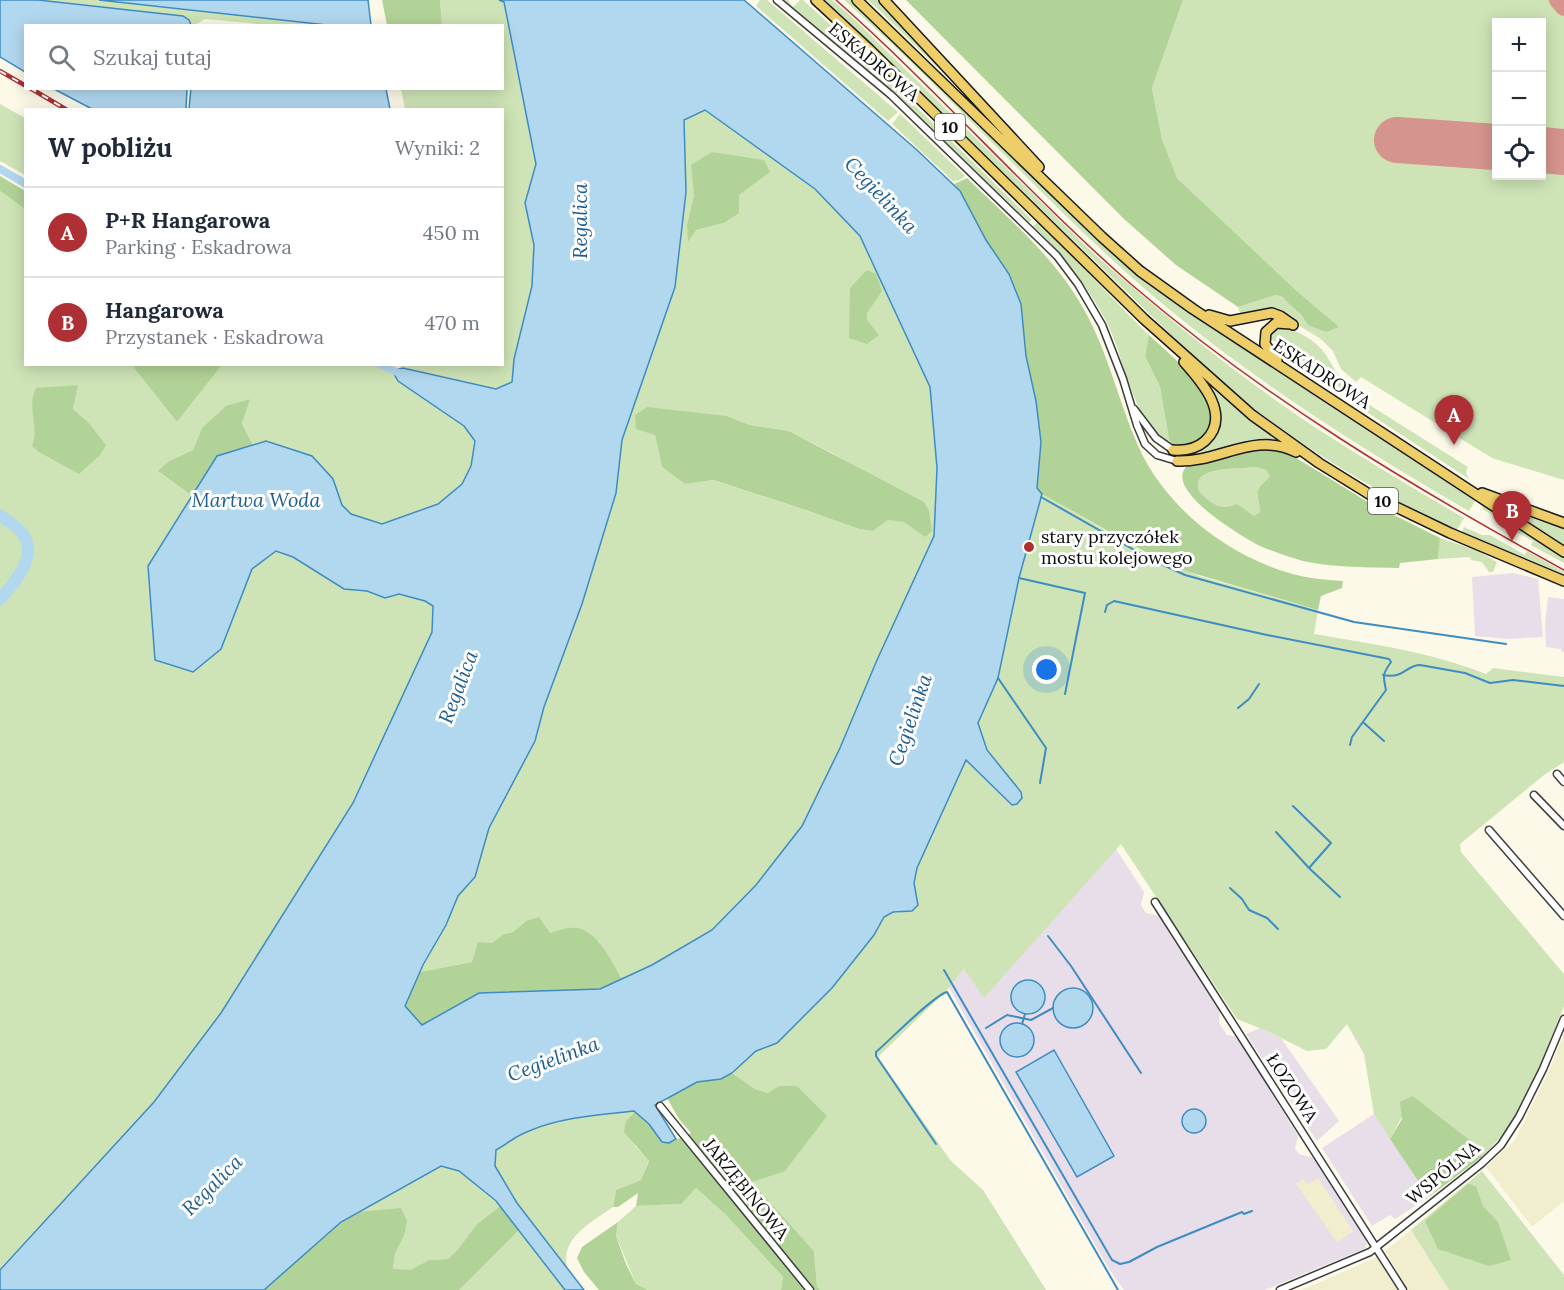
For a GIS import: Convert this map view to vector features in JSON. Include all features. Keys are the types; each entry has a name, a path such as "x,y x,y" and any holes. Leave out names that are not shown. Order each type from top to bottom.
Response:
{"main road":[{"name":"10","path":"816,0 879,58 1144,319 1244,409 1320,463 1369,494 1422,520 1564,581"},
{"name":"10","path":"857,0 1073,208"},
{"path":"884,0 998,121 1073,208"},
{"name":"ESKADROWA","path":"1073,208 1140,271 1193,309 1564,552"},
{"path":"1193,309 1228,321 1266,313 1280,316 1293,325 1280,322 1272,325 1266,332 1265,341 1268,349 1285,369"},
{"path":"1144,319 1202,382 1215,408 1213,430 1204,441 1192,448 1173,450"},
{"path":"1177,461 1198,459 1249,446 1268,444 1290,449 1320,463"},
{"path":"1461,483 1504,502 1564,523"}],"street":[{"name":"ESKADROWA","path":"777,0 891,95 1057,256 1078,284 1102,325 1145,444 1150,451 1177,461"},
{"name":"ESKADROWA","path":"1133,409 1156,438 1173,450"},
{"path":"1557,774 1564,783"},
{"path":"1534,795 1564,826"},
{"path":"1489,830 1564,916"},
{"name":"ŁOZOWA","path":"1155,902 1403,1290"},
{"name":"WSPÓLNA","path":"1280,1290 1370,1252 1501,1145 1529,1098 1564,1019"},
{"name":"JARZĘBINOWA","path":"660,1106 810,1290"}],"shaded area":[{"path":"1514,573 1538,579 1543,637 1509,639 1475,636 1472,577"},
{"path":"1548,597 1564,599 1564,652 1561,652 1561,649 1546,647 1545,623"},
{"path":"1116,849 1144,892 1141,905 1146,913 1159,916 1220,1011 1219,1023 1227,1035 1237,1037 1298,1136 1295,1148 1299,1154 1314,1158 1366,1238 1366,1248 1265,1290 1124,1290 1110,1271 949,988 965,968 984,997"},
{"path":"1260,1028 1281,1038 1339,1121 1317,1141 1246,1034"},
{"path":"1564,1034 1564,1201 1532,1227 1486,1167 1515,1140 1548,1073"},
{"path":"1374,1114 1429,1197 1395,1219 1390,1215 1372,1226 1322,1148"},
{"path":"1318,1178 1353,1231 1337,1242 1296,1184 1303,1179 1307,1184"},
{"path":"1411,1230 1449,1290 1409,1290 1385,1251"},
{"path":"1377,1257 1398,1290 1302,1290"}],"green space":[{"path":"38,0 99,0 318,24 258,24 205,19 197,24 191,24 183,16"},
{"path":"382,0 440,0 442,24 387,24"},
{"path":"440,0 515,0 547,252 514,359 512,382 496,389 437,377 398,366 504,366 504,108 405,108 401,90 504,90 504,24 442,24"},
{"path":"760,0 767,0 898,112 888,121 756,6"},
{"path":"782,0 788,0 793,7 803,0 852,44 1032,220 1029,222 890,89"},
{"path":"825,0 832,0 853,18 1091,251 1144,297 1227,364 1284,406 1350,450 1464,518 1457,530 1393,498 1333,463 1275,424 1218,380"},
{"path":"844,0 852,0 876,22 1106,248 1148,284 1205,324 1475,501 1469,511 1298,405 1176,315 1100,249 882,34"},
{"path":"868,0 880,0 983,112 882,13"},
{"path":"906,0 1183,0 1152,88 1162,139 1177,178 1299,293 1339,327 1326,332 1308,325 1282,297 1276,295 1238,307 1176,265 1124,219"},
{"path":"1183,0 1564,0 1564,480 1492,458 1361,377 1356,382 1341,369 1333,351 1321,339 1275,311 1241,316 1238,307 1276,295 1290,303 1308,325 1338,327 1177,178 1162,139 1152,88"},
{"path":"0,104 24,117 24,174 0,161"},
{"path":"705,110 815,189 860,236 930,387 937,468 934,536 877,660 840,748 802,826 756,885 712,930 652,965 622,979 599,942 576,927 550,933 526,921 513,932 504,934 472,962 420,972 446,925 458,896 475,877 489,828 535,741 544,707 582,604 616,493 622,440 675,287 686,192 684,120","holes":["712,152 737,157 724,223 696,230 687,224 694,195","727,416 750,425 789,431 883,482 925,537 904,521 888,520 873,531 859,529 712,480 685,484 662,467 655,435"]},
{"path":"900,114 965,176 953,181 892,124"},
{"path":"712,152 764,160 770,172 739,195 739,213 724,223 696,230 688,242 687,224 694,195 691,165"},
{"path":"0,176 24,190 24,208 0,191"},
{"path":"967,178 1041,251 1079,301 1096,334 1145,460 1176,503 1217,538 1264,564 1302,576 1343,581 1342,588 1321,596 1318,610 1172,567 1042,494 1037,489 1041,442 1036,401 1026,356 1021,304 1009,274 986,240 954,184"},
{"path":"0,191 24,208 24,366 135,366 177,422 221,366 382,366 392,370 398,381 465,426 475,441 471,466 462,484 438,504 382,524 351,514 342,505 333,479 266,441 253,445 242,422 249,399 202,428 193,450 169,461 159,472 192,496 148,566 220,649 252,569 276,551 293,557 344,589 367,591 385,598 399,594 425,601 433,606 432,632 353,803 221,1013 154,1102 0,1270","holes":["77,385 73,409 88,422 32,446 36,436"]},
{"path":"1039,221 1149,335 1145,356 1160,387 1169,439 1173,446 1159,437 1148,424 1139,408 1105,319 1073,270 1033,226"},
{"path":"867,270 876,274 882,291 867,313 867,320 879,335 867,344 849,338 850,288"},
{"path":"1277,326 1297,332 1317,344 1340,377 1353,387 1351,391 1337,386 1309,369 1304,362 1271,339 1269,333"},
{"path":"1149,335 1184,367 1205,395 1211,410 1211,424 1204,437 1193,444 1177,447 1173,446 1169,439 1160,387 1145,356"},
{"path":"134,366 221,366 177,422"},
{"path":"78,385 73,409 88,422 106,445 100,455 79,474 32,446 35,431 32,403 36,388"},
{"path":"1210,387 1279,442 1189,458 1177,457 1191,452"},
{"path":"250,399 242,423 253,445 217,456 192,496 158,471 169,461 193,450 202,428 226,406"},
{"path":"1368,404 1468,467 1466,472 1469,479 1359,407"},
{"path":"647,407 727,416 750,425 789,431 924,502 929,511 932,531 925,537 904,522 888,520 873,531 859,529 713,480 685,484 662,467 655,435 636,429 635,415"},
{"path":"1249,448 1275,449 1290,454 1366,501 1440,538 1438,559 1400,563 1399,568 1327,565 1292,558 1251,541 1208,512 1185,487 1182,476 1187,466 1192,463","holes":["1256,467 1266,470 1270,476 1258,489 1260,512 1254,516 1237,504 1220,507 1199,491 1198,484 1201,477 1212,472"]},
{"path":"1256,467 1266,470 1270,476 1258,489 1260,512 1254,516 1243,511 1218,507 1199,491 1199,480 1206,474 1220,470"},
{"path":"1042,494 1152,557 1199,576 1318,610 1314,634 1423,654 1486,674 1493,668 1564,677 1564,762 1544,775 1460,844 1461,852 1564,974 1564,1006 1519,1110 1506,1131 1482,1157 1475,1145 1413,1096 1390,1139 1374,1114 1364,1054 1347,1024 1326,1049 1307,1051 1237,1019 1121,844 984,998 964,969 949,988 878,1057 951,1161 983,1190 1046,1290 820,1290 817,1286 814,1251 752,1182 768,1093 755,1089 732,1073 756,1051 777,1043 874,935 884,916 893,912 899,913 967,759 1011,805 1021,792 987,750 978,723 998,678 1019,578"},
{"path":"1478,502 1564,558 1564,563 1531,545 1533,541 1497,522 1493,515 1482,509 1483,507"},
{"path":"1500,503 1532,518 1564,529 1564,545"},
{"path":"1464,527 1482,535 1490,535 1525,555 1527,551 1564,574 1462,532"},
{"path":"1440,538 1478,551 1497,562 1493,572 1489,572 1482,562 1471,560 1470,557 1438,559"},
{"path":"539,917 550,933 578,928 593,936 604,949 622,979 600,989 479,993 422,1025 405,1006 420,972 472,962 478,942 492,943 504,934 513,932 526,921"},
{"path":"732,1073 755,1089 768,1093 779,1086 797,1086 827,1116 785,1171 752,1182 814,1251 817,1286 820,1290 781,1290 783,1277 726,1215 696,1188 681,1204 636,1206 638,1193 618,1207 613,1207 616,1190 641,1180 649,1161 624,1132 626,1121 635,1111 663,1142 669,1143 691,1133 679,1119 667,1098 697,1082 721,1079"},
{"path":"1413,1096 1476,1145 1482,1157 1429,1197 1390,1139 1402,1119 1400,1102"},
{"path":"635,1111 626,1121 635,1146 649,1160 641,1180 616,1190 613,1207 587,1225 572,1240 566,1258 568,1269 503,1187 489,1160 502,1146 536,1128 576,1118"},
{"path":"440,1166 459,1171 500,1206 476,1225 448,1259 429,1260 410,1270 393,1270 395,1254 404,1236 377,1212 358,1212"},
{"path":"1482,1171 1564,1275 1564,1290 1449,1290 1411,1230"},
{"path":"1468,1184 1476,1186 1483,1206 1498,1222 1511,1260 1489,1266 1438,1249 1425,1221"},
{"path":"696,1188 726,1215 783,1277 781,1290 648,1290 636,1284 616,1236 618,1222 636,1206 680,1204"},
{"path":"500,1206 519,1230 459,1290 264,1290 341,1222 358,1212 401,1208 407,1221 404,1236 395,1254 393,1269 410,1270 429,1260 448,1259 476,1225"},
{"path":"618,1222 616,1236 626,1264 636,1284 648,1290 599,1290 584,1272 577,1258 582,1247"},
{"path":"519,1230 565,1290 459,1290 462,1286"}],"water":[{"path":"0,0 38,0 183,16 191,24 24,24 24,71 0,57"},
{"path":"99,0 368,0 371,24 318,24"},
{"path":"499,0 744,0 917,150 960,191 986,240 1009,274 1021,304 1026,356 1036,401 1041,442 1037,488 1042,494 1019,578 998,678 978,723 987,750 1021,792 1022,798 1017,804 1012,805 966,760 917,868 914,883 918,905 912,911 893,912 884,917 874,935 832,988 777,1043 756,1051 732,1073 721,1079 697,1082 655,1105 676,1139 669,1143 662,1142 649,1124 634,1111 581,1117 542,1126 516,1137 496,1150 495,1166 517,1203 584,1290 565,1290 496,1201 459,1171 441,1166 341,1222 264,1290 0,1290 0,1270 154,1102 221,1013 353,803 432,632 433,606 425,601 399,594 385,598 367,591 344,589 293,557 276,551 252,569 221,649 193,672 155,660 148,566 217,456 266,441 312,456 333,479 342,505 351,514 382,524 438,504 462,484 471,466 475,441 464,426 398,381 392,370 403,368 496,389 512,382 514,359 532,286 534,245 525,203 536,164 504,2","holes":["705,110 815,189 860,236 930,387 937,468 934,536 877,660 840,748 802,826 756,885 712,930 652,965 600,989 479,993 422,1025 405,1006 458,896 475,877 489,828 535,741 544,707 582,604 616,493 622,440 675,287 686,192 684,120"]},
{"path":"56,90 187,90 186,108 90,108"},
{"path":"191,90 386,90 390,108 189,108"},
{"path":"1028,980 1040,985 1045,997 1040,1009 1028,1014 1016,1009 1011,997 1016,985"},
{"path":"1073,988 1087,994 1093,1008 1087,1022 1073,1028 1059,1022 1053,1008 1059,994"},
{"path":"1017,1023 1029,1028 1034,1040 1029,1052 1017,1057 1005,1052 1000,1040 1005,1028"},
{"path":"1054,1050 1114,1156 1077,1177 1016,1072"},
{"path":"1194,1109 1202,1113 1206,1121 1202,1129 1194,1133 1186,1129 1182,1121 1186,1113"}],"waterway":[{"path":"0,169 24,183"},
{"path":"384,366 401,374"},
{"path":"1041,497 1150,559 1185,575 1354,622 1506,644"},
{"path":"0,515 22,533 27,541 28,550 27,559 18,577 0,599"},
{"path":"1019,578 1085,593 1065,694"},
{"path":"1105,612 1107,605 1114,601 1389,659 1391,662 1384,675 1386,690 1352,737 1350,745"},
{"path":"1383,675 1401,674 1411,667 1420,665 1465,673 1490,683 1513,680 1564,686"},
{"path":"998,678 1046,748 1040,783"},
{"path":"1238,708 1249,699 1259,684"},
{"path":"1364,723 1384,741"},
{"path":"1293,806 1331,843 1309,868 1340,897"},
{"path":"1276,832 1309,868"},
{"path":"1230,888 1242,899 1249,910 1267,918 1278,929"},
{"path":"1048,936 1071,966 1141,1073"},
{"path":"944,970 1112,1260 1120,1264 1129,1262 1157,1247 1242,1212 1244,1214 1252,1211"},
{"path":"936,1144 876,1056 876,1052 922,1009 947,992 1118,1290"},
{"path":"986,1028 1007,1015 1031,1020 1053,1008"},
{"path":"1022,1024 1025,1014"}],"taxiway":[{"path":"1558,0 1564,7"}],"runway":[{"path":"1397,140 1492,147"},
{"path":"1546,150 1564,152"}],"tram line":[{"path":"836,0 911,70 1094,251 1182,326 1234,366 1340,439 1507,539 1564,570"}],"railway":[{"path":"0,71 24,85"},
{"path":"33,90 64,108"}],"place":[{"name":"P+R Hangarowa","path":"1454,445"},
{"name":"Hangarowa","path":"1512,541"},
{"name":"stary przyczółek mostu kolejowego","path":"1029,547"}],"water label":[{"name":"Cegielinka","path":"881,195"},
{"name":"Regalica","path":"580,221"},
{"name":"Martwa Woda","path":"256,500"},
{"name":"Regalica","path":"458,687"},
{"name":"Cegielinka","path":"910,720"},
{"name":"Cegielinka","path":"553,1059"},
{"name":"Regalica","path":"212,1185"}]}
